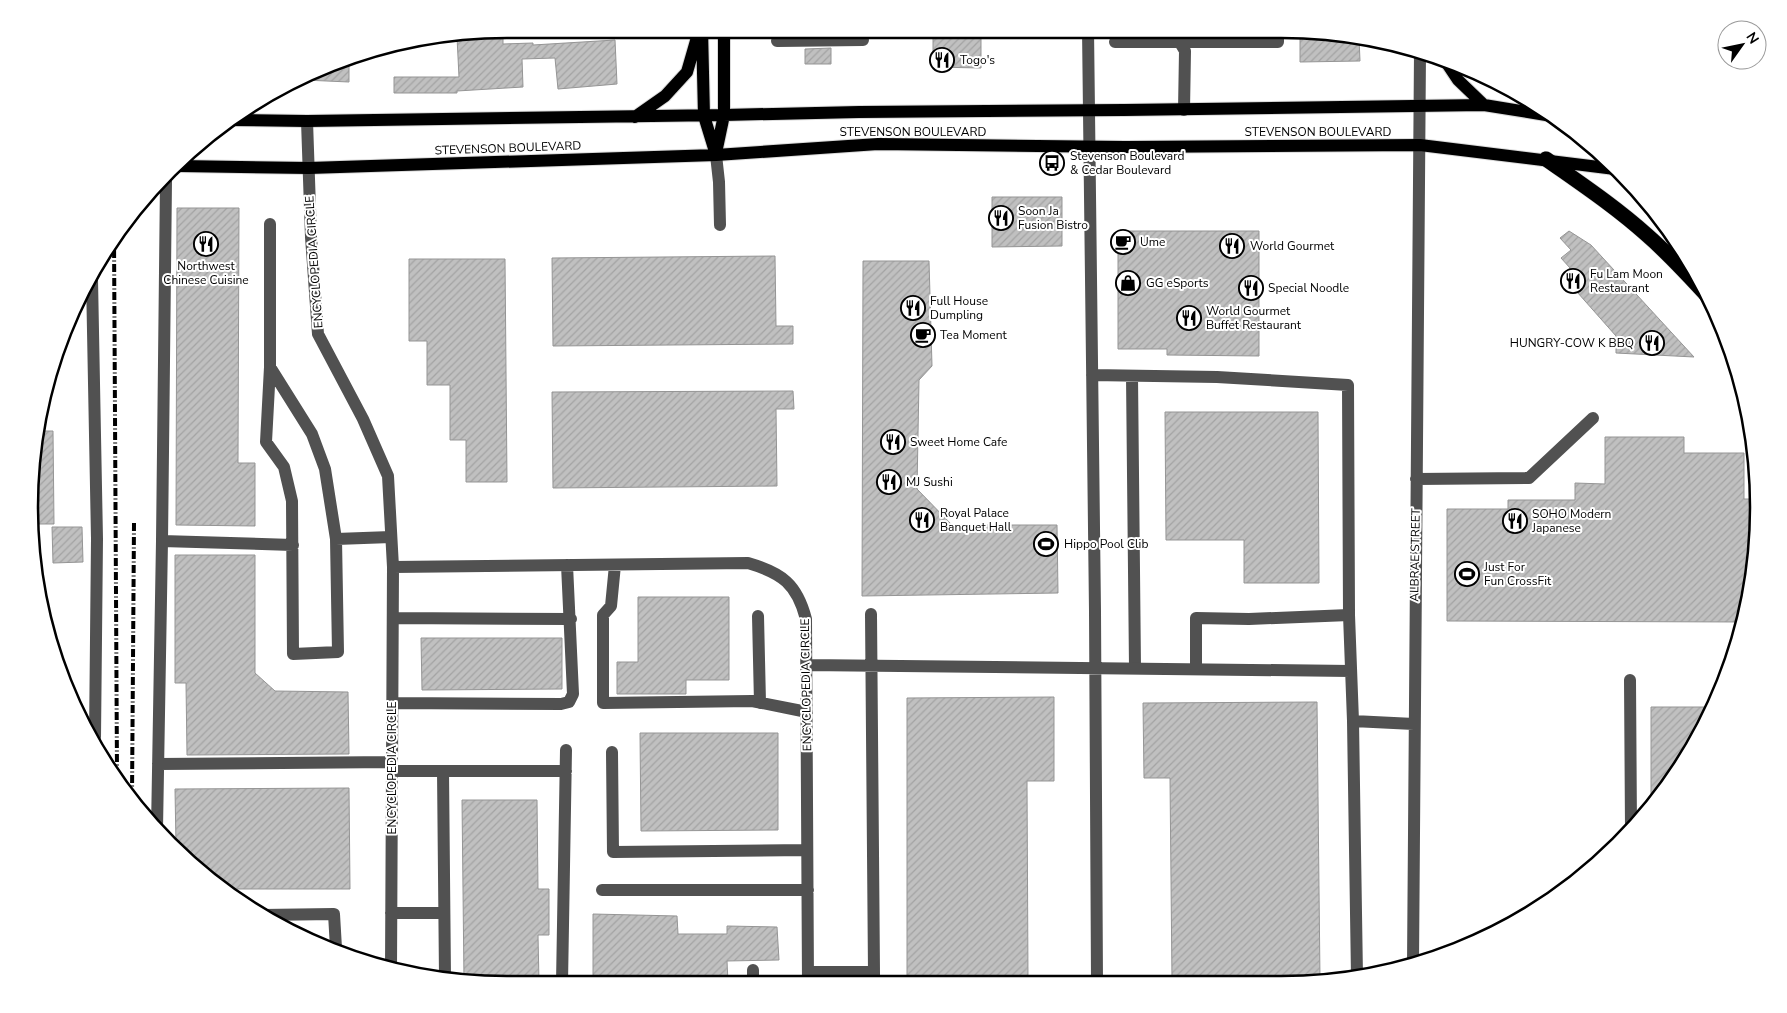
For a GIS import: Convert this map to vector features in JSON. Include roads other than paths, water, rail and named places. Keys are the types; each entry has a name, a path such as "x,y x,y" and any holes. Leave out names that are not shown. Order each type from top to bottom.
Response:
{"highway":[{"path":"1546,160 1645,233 1688,274"}],"main road":[{"path":"635,117 665,96 687,72 698,38"},
{"path":"701,38 704,116 716,155"},
{"path":"716,155 724,116 724,38"},
{"path":"1451,70 1458,80 1484,105"},
{"name":"STEVENSON BOULEVARD","path":"241,120 724,116 850,112 1184,110 1484,105 1535,113"},
{"name":"STEVENSON BOULEVARD","path":"184,166 308,168 716,155 878,144 1089,147 1420,146 1603,167"}],"street":[{"path":"1088,38 1097,976"},
{"path":"1115,42 1152,38"},
{"path":"1180,38 1185,51 1184,110"},
{"path":"1221,38 1278,42 1278,38"},
{"path":"777,41 863,40"},
{"name":"ALBRAE STREET","path":"1413,957 1420,59"},
{"name":"ENCYCLOPEDIA CIRCLE","path":"308,121 311,237 318,334 363,419 388,476 393,567 391,961"},
{"path":"716,155 720,225"},
{"path":"157,819 166,184"},
{"path":"270,224 270,367 266,442 284,467 292,501 294,654 338,652 336,539 326,469 312,434 270,367"},
{"path":"92,287 97,538 95,731"},
{"path":"1092,375 1217,377 1348,384 1349,615 1353,721 1356,969"},
{"path":"1132,376 1135,668"},
{"path":"1416,478 1529,478 1593,418"},
{"path":"336,539 391,537"},
{"path":"162,541 293,545"},
{"name":"ENCYCLOPEDIA CIRCLE","path":"393,567 748,563 770,569 788,583 801,601 806,619 808,976"},
{"path":"392,703 561,704 569,702 573,694 567,565"},
{"path":"615,565 611,606 603,615 603,703 752,701 807,712"},
{"path":"871,614 874,976"},
{"path":"1196,669 1196,618 1249,619 1349,615"},
{"path":"758,616 760,703"},
{"path":"392,618 570,619"},
{"path":"806,665 1350,670"},
{"path":"1630,680 1631,818"},
{"path":"1353,721 1414,724"},
{"path":"562,976 566,750"},
{"path":"612,752 613,852 807,850"},
{"path":"158,764 392,767 443,771 566,771"},
{"path":"443,771 445,971"},
{"path":"602,890 808,890"},
{"path":"391,913 444,913"},
{"path":"275,915 334,914 336,943"}],"railway":[{"path":"114,250 117,767"},
{"path":"132,789 134,523"}],"place":[{"name":"Togo's","path":"942,60"},
{"name":"Stevenson Boulevard & Cedar Boulevard","path":"1052,163"},
{"name":"Soon Ja Fusion Bistro","path":"1001,218"},
{"name":"Ume","path":"1123,242"},
{"name":"Northwest Chinese Cuisine","path":"206,244"},
{"name":"World Gourmet","path":"1232,246"},
{"name":"Fu Lam Moon Restaurant","path":"1573,281"},
{"name":"GG eSports","path":"1128,283"},
{"name":"Special Noodle","path":"1251,288"},
{"name":"Full House Dumpling","path":"913,308"},
{"name":"World Gourmet Buffet Restaurant","path":"1189,318"},
{"name":"Tea Moment","path":"923,335"},
{"name":"HUNGRY-COW K BBQ","path":"1652,343"},
{"name":"Sweet Home Cafe","path":"893,442"},
{"name":"MJ Sushi","path":"889,482"},
{"name":"Royal Palace Banquet Hall","path":"922,520"},
{"name":"SOHO Modern Japanese","path":"1515,521"},
{"name":"Hippo Pool Clib","path":"1046,544"},
{"name":"Just For Fun CrossFit","path":"1467,574"}]}
